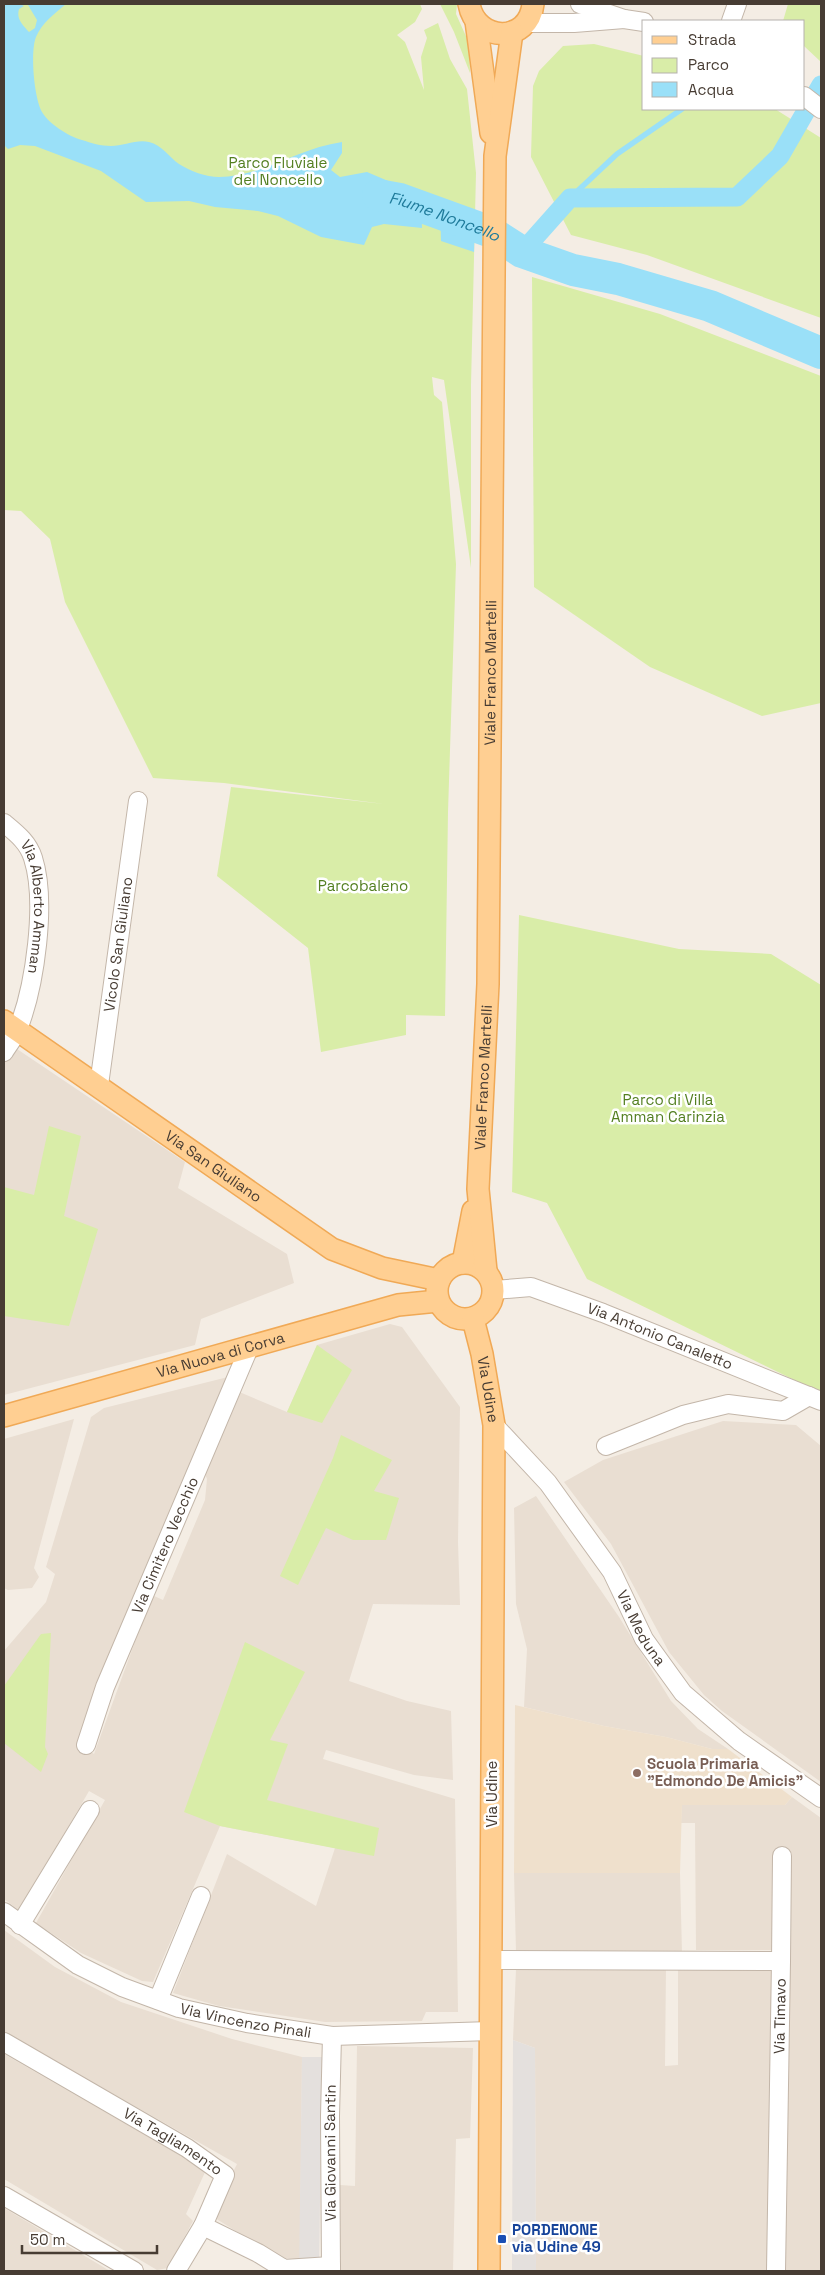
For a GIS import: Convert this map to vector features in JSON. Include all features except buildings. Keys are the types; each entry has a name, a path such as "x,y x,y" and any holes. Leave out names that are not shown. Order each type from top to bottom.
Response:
{"main road":[{"name":"Viale Franco Martelli","path":"495,156 519,28 532,12 533,4"},
{"name":"Viale Franco Martelli","path":"472,12 492,33 519,28"},
{"name":"Viale Franco Martelli","path":"463,1263 478,1189 488,984 495,156 472,12"},
{"name":"Via San Giuliano","path":"11,1025 332,1249 438,1291"},
{"name":"Viale Franco Martelli","path":"478,1189 490,1281"},
{"path":"463,1263 478,1266 490,1281 489,1307 480,1316 473,1319 454,1317 446,1312 438,1291 450,1267 463,1263"},
{"name":"Via Nuova di Corva","path":"4,1416 249,1348 398,1305 438,1291"},
{"name":"Via Udine","path":"473,1319 482,1354 494,1426 489,2271"}],"street":[{"path":"580,4 624,19 642,22"},
{"path":"731,20 737,4"},
{"path":"519,28 624,19"},
{"path":"805,97 821,109"},
{"name":"Vicolo San Giuliano","path":"99,1085 138,801"},
{"name":"Via Alberto Amman","path":"4,823 22,837 33,857 40,899 38,936 28,988 11,1025 4,1052"},
{"name":"Via Antonio Canaletto","path":"490,1281 530,1287 603,1313 815,1398"},
{"name":"Via Cimitero Vecchio","path":"86,1745 105,1687 249,1348"},
{"path":"606,1446 682,1415 728,1404 783,1411 815,1398"},
{"name":"Via Meduna","path":"494,1426 548,1482 612,1572 644,1639 683,1693 739,1741 821,1798"},
{"path":"20,1925 90,1810"},
{"path":"781,1961 782,1856"},
{"path":"158,2000 202,1896"},
{"name":"Via Vincenzo Pinali","path":"4,1912 78,1965 122,1986 179,2008 247,2023 332,2036 491,2031"},
{"name":"Via Timavo","path":"491,1960 781,1961 776,2271"},
{"name":"Via Giovanni Santin","path":"331,2268 330,2116 332,2036"},
{"name":"Via Tagliamento","path":"4,2042 188,2148 225,2175 203,2226"},
{"path":"4,2196 134,2271"},
{"path":"176,2271 203,2226 258,2253 284,2269 331,2268"}],"shaded area":[{"path":"14,1047 185,1162 178,1188 287,1254 294,1283 201,1319 195,1345 4,1395 4,1063"},
{"path":"390,1324 402,1327 460,1407 458,1542 460,1605 373,1604 349,1681 407,1701 451,1711 453,1780 414,1775 326,1750 323,1759 455,1799 458,2012 426,2012 422,2021 325,2022 219,2006 173,1993 227,1854 316,1906 335,1848 220,1826 153,1982 142,1981 81,1953 36,1923 105,1800 89,1791 20,1911 4,1899 4,1651 46,1602 55,1574 46,1567 91,1417 104,1408 228,1377 101,1677 78,1741 94,1754 152,1595 163,1600 205,1500 207,1479 204,1472 237,1391 287,1412 317,1345"},
{"path":"74,1419 34,1568 39,1577 32,1588 8,1590 4,1588 4,1439"},
{"path":"723,1421 796,1425 821,1446 821,1782 722,1711 704,1695 669,1652 611,1544 564,1482 603,1460"},
{"path":"536,1496 619,1617 671,1701 698,1729 728,1749 712,1749 666,1737 604,1726 524,1707 527,1649 516,1604 514,1508"},
{"name":"Scuola Primaria \"Edmondo De Amicis\"","path":"515,1705 604,1726 666,1737 712,1749 728,1749 792,1797 785,1805 682,1805 680,1873 514,1873"},
{"path":"792,1797 821,1818 821,2271 782,2271 777,1950 696,1950 695,1823 681,1823 682,1805 785,1805"},
{"path":"514,1873 680,1873 682,1953 516,1952"},
{"path":"4,1930 55,1967 121,2002 232,2039 302,2057 300,2259 279,2258 215,2218 215,2208 237,2164 4,2032"},
{"path":"666,1967 665,2066 678,2065 678,1970 776,1970 768,2271 536,2271 535,2048 513,2040 516,1969"},
{"path":"513,2040 535,2048 536,2271 512,2271"},
{"path":"357,2046 473,2048 470,2138 456,2139 453,2271 341,2271 340,2185 355,2186"},
{"path":"4,2054 206,2170 186,2214 193,2221 168,2268 157,2270 4,2179"},
{"path":"302,2057 322,2057 319,2271 299,2271"},
{"path":"4,2208 110,2271 4,2271"}],"green space":[{"path":"4,4 420,4 422,9 415,22 397,35 405,42 424,90 421,57 427,38 424,30 438,23 450,59 467,89 476,173 471,385 471,568 444,380 432,377 434,395 442,402 456,564 448,812 445,1016 406,1015 406,1035 321,1052 308,948 217,876 231,787 384,804 224,783 153,778 65,602 50,539 21,511 4,510"},
{"path":"440,4 457,4 456,14 469,43 470,73 454,32"},
{"path":"788,4 821,4 821,62 805,47 805,20 783,20"},
{"path":"594,44 642,56 642,110 777,110 821,138 821,318 647,255 571,235 531,157 533,86 539,71 563,46"},
{"path":"532,277 660,314 821,376 821,703 762,716 650,667 534,587"},
{"name":"Parco di Villa Amman Carinzia","path":"519,915 679,949 771,954 821,985 821,1393 587,1279 547,1203 512,1192"},
{"path":"49,1126 81,1136 64,1216 98,1229 69,1326 4,1316 4,1187 34,1195"},
{"path":"317,1345 352,1370 322,1423 287,1412"},
{"path":"341,1435 392,1460 374,1491 399,1498 386,1540 353,1540 326,1528 298,1585 280,1576 333,1458"},
{"path":"51,1633 45,1747 48,1754 41,1772 4,1743 4,1686 41,1634"},
{"path":"245,1642 305,1672 270,1740 288,1744 267,1800 379,1828 374,1856 220,1826 184,1812"}],"water":[{"path":"4,4 20,4 24,6 19,9 18,16 29,32 35,28 37,20 28,5 66,4 42,27 36,37 33,53 35,86 39,105 49,121 65,133 92,143 111,146 140,141 149,142 162,148 179,164 188,169 214,177 251,172 326,145 342,142 342,153 331,170 340,177 367,172 421,195 422,228 384,224 372,227 364,245 321,237 278,216 258,211 215,207 189,201 146,202 101,171 35,146 20,145 8,149 4,145"},
{"path":"440,200 475,221 474,252 441,241"}],"waterway":[{"path":"522,252 570,198 737,197 780,156 821,85"},
{"path":"570,198 617,154 681,110"},
{"name":"Fiume Noncello","path":"378,195 400,199 491,232 522,252 573,270 618,279 710,306 821,353"}],"place":[{"name":"Scuola Primaria \"Edmondo De Amicis\"","path":"637,1773"},
{"name":"PORDENONE via Udine 49","path":"502,2239"}],"park label":[{"name":"Parco Fluviale del Noncello","path":"278,172"},
{"name":"Parcobaleno","path":"363,886"}]}
